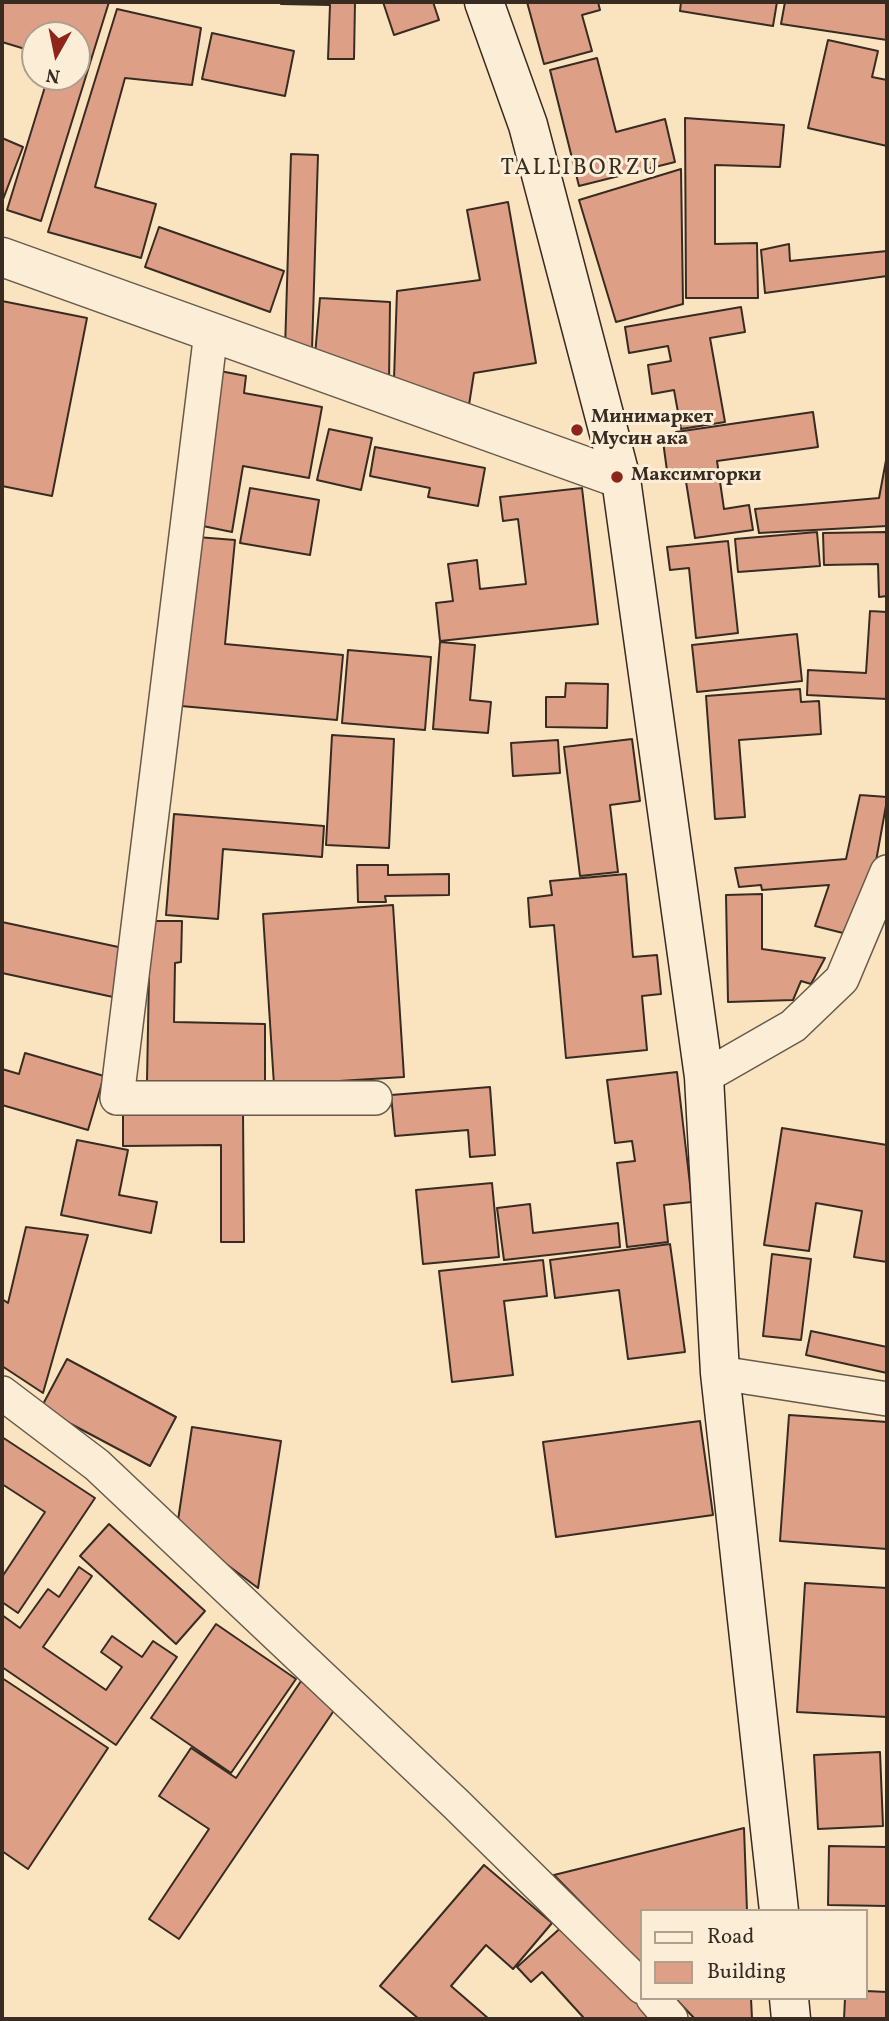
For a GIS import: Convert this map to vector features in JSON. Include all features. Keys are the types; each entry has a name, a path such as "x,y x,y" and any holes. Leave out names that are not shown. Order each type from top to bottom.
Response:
{"main road":[{"path":"484,2 528,125 621,479 704,1077 720,1374 779,1909"},
{"path":"2,257 621,479"},
{"path":"789,2000 791,2019"}],"street":[{"path":"211,332 117,1098 375,1098"},
{"path":"704,1077 793,1026 842,979 887,872"},
{"path":"720,1374 887,1399"},
{"path":"2,1393 97,1465 456,1804 640,1985"},
{"path":"655,2000 671,2019"}],"building":[{"path":"2,2 109,2 91,60 91,21 21,21 21,48 2,42"},
{"path":"281,2 355,2 354,59 328,59 330,5"},
{"path":"383,2 433,2 439,20 394,35"},
{"path":"527,2 598,2 600,10 582,15 592,51 544,64"},
{"path":"681,2 777,2 773,26 680,11"},
{"path":"785,2 887,2 887,40 781,24"},
{"path":"117,9 201,28 192,85 125,78 95,187 156,204 141,258 48,232"},
{"path":"212,33 294,51 285,96 202,79"},
{"path":"828,40 878,51 872,77 887,80 887,146 808,128"},
{"path":"597,58 616,132 665,119 675,162 579,186 550,70"},
{"path":"44,91 81,91 41,221 7,210"},
{"path":"685,118 784,125 780,167 715,165 715,244 757,243 758,298 686,298"},
{"path":"2,138 23,147 2,202"},
{"path":"291,154 318,155 312,350 285,349"},
{"path":"681,169 683,304 616,322 579,200"},
{"path":"508,202 536,363 474,373 469,405 394,379 397,291 480,280 467,210"},
{"path":"159,227 284,271 270,312 145,267"},
{"path":"789,244 790,261 887,251 887,276 765,293 761,250"},
{"path":"320,298 390,302 389,385 315,355"},
{"path":"2,301 87,318 52,496 2,486"},
{"path":"741,307 745,332 710,338 725,422 681,429 674,390 652,394 648,365 671,361 668,346 629,353 625,327"},
{"path":"220,371 246,376 244,393 322,407 309,478 243,466 232,532 193,524"},
{"path":"813,412 818,447 717,461 724,509 749,505 753,530 695,538 684,469 667,471 663,441 677,439 676,432"},
{"path":"329,429 372,438 361,490 317,480"},
{"path":"375,447 485,468 478,506 428,497 430,488 370,476"},
{"path":"887,455 887,526 759,533 755,509 879,498"},
{"path":"250,488 319,500 310,555 240,543"},
{"path":"582,488 598,624 440,641 436,603 453,601 448,564 477,560 480,589 526,584 518,519 503,521 500,497"},
{"path":"817,532 820,566 738,572 735,539"},
{"path":"887,532 887,596 879,597 878,564 824,565 823,533"},
{"path":"197,537 235,540 225,644 343,655 337,720 181,706"},
{"path":"728,541 738,633 696,638 689,568 670,570 667,547"},
{"path":"870,611 887,612 887,699 807,695 808,670 866,673"},
{"path":"797,634 802,681 697,692 692,645"},
{"path":"440,642 475,645 470,700 491,702 488,733 433,729"},
{"path":"348,650 431,657 425,730 342,723"},
{"path":"566,683 608,684 607,728 546,727 546,697 565,697"},
{"path":"800,689 801,702 819,701 821,734 739,740 745,817 715,819 706,696"},
{"path":"332,735 394,739 389,848 326,845"},
{"path":"632,739 640,801 610,805 618,872 580,876 564,747"},
{"path":"558,740 560,773 513,776 511,743"},
{"path":"860,795 887,797 887,800 873,878 843,933 815,926 829,885 762,890 761,885 739,887 735,868 846,859"},
{"path":"174,814 324,826 322,857 223,849 218,919 166,915"},
{"path":"357,865 388,865 388,875 449,874 449,895 385,896 386,902 358,902"},
{"path":"626,874 633,957 657,955 661,994 642,996 647,1050 566,1058 554,925 530,927 528,898 552,895 550,881"},
{"path":"762,894 762,949 825,958 811,984 801,981 793,1000 728,1002 726,895"},
{"path":"393,905 404,1077 274,1085 263,914"},
{"path":"150,921 182,921 181,962 175,963 174,1022 265,1024 265,1083 147,1081"},
{"path":"2,922 123,948 113,997 2,973"},
{"path":"25,1053 104,1076 88,1130 2,1105 2,1069 19,1074"},
{"path":"677,1072 692,1202 664,1205 668,1242 627,1247 617,1163 635,1161 632,1141 615,1143 607,1080"},
{"path":"490,1087 495,1155 470,1157 468,1130 395,1136 391,1095"},
{"path":"243,1110 244,1242 221,1242 221,1145 123,1146 123,1111"},
{"path":"782,1128 887,1145 887,1262 854,1257 862,1211 816,1203 809,1251 764,1245"},
{"path":"77,1140 128,1150 119,1195 157,1202 151,1233 61,1215"},
{"path":"492,1183 499,1257 423,1264 416,1190"},
{"path":"530,1204 533,1233 618,1223 620,1247 504,1260 497,1208"},
{"path":"26,1227 88,1235 43,1393 2,1366 2,1299 8,1303"},
{"path":"670,1244 685,1352 628,1359 619,1290 555,1298 550,1260"},
{"path":"772,1254 811,1259 801,1340 763,1336"},
{"path":"543,1260 547,1296 504,1301 513,1375 452,1382 439,1271"},
{"path":"811,1331 887,1347 887,1373 806,1355"},
{"path":"67,1359 176,1417 150,1466 41,1408"},
{"path":"789,1415 887,1422 887,1549 780,1541"},
{"path":"700,1421 713,1515 556,1537 543,1442"},
{"path":"192,1427 281,1441 258,1588 177,1527"},
{"path":"2,1437 95,1498 18,1613 2,1602 2,1577 45,1512 2,1484"},
{"path":"109,1524 205,1611 176,1644 80,1556"},
{"path":"79,1567 92,1576 43,1647 106,1690 122,1667 101,1652 112,1636 142,1657 153,1641 177,1657 116,1745 2,1667 2,1615 20,1628 48,1589 59,1597"},
{"path":"805,1583 887,1588 887,1717 797,1712"},
{"path":"216,1624 296,1679 231,1773 151,1718"},
{"path":"2,1678 108,1748 28,1869 2,1851"},
{"path":"301,1681 337,1706 179,1939 149,1919 209,1829 159,1796 191,1748 236,1778"},
{"path":"880,1752 883,1826 818,1829 814,1755"},
{"path":"744,1828 747,1909 640,1909 640,1963 554,1875"},
{"path":"829,1846 887,1847 887,1906 828,1905"},
{"path":"484,1865 552,1923 513,1969 486,1945 451,1986 489,2019 419,2019 380,1986"},
{"path":"565,1924 652,2019 581,2019 583,2017 542,1972 531,1982 517,1967"},
{"path":"868,1991 887,1992 887,2019 844,2019 845,2000 868,2000"},
{"path":"677,2000 751,2000 752,2019 695,2019"}],"place":[{"name":"Минимаркет Мусин ака","path":"577,430"},
{"name":"Максимгорки","path":"617,477"}],"district":[{"name":"TALLIBORZU","path":"580,170"}]}
